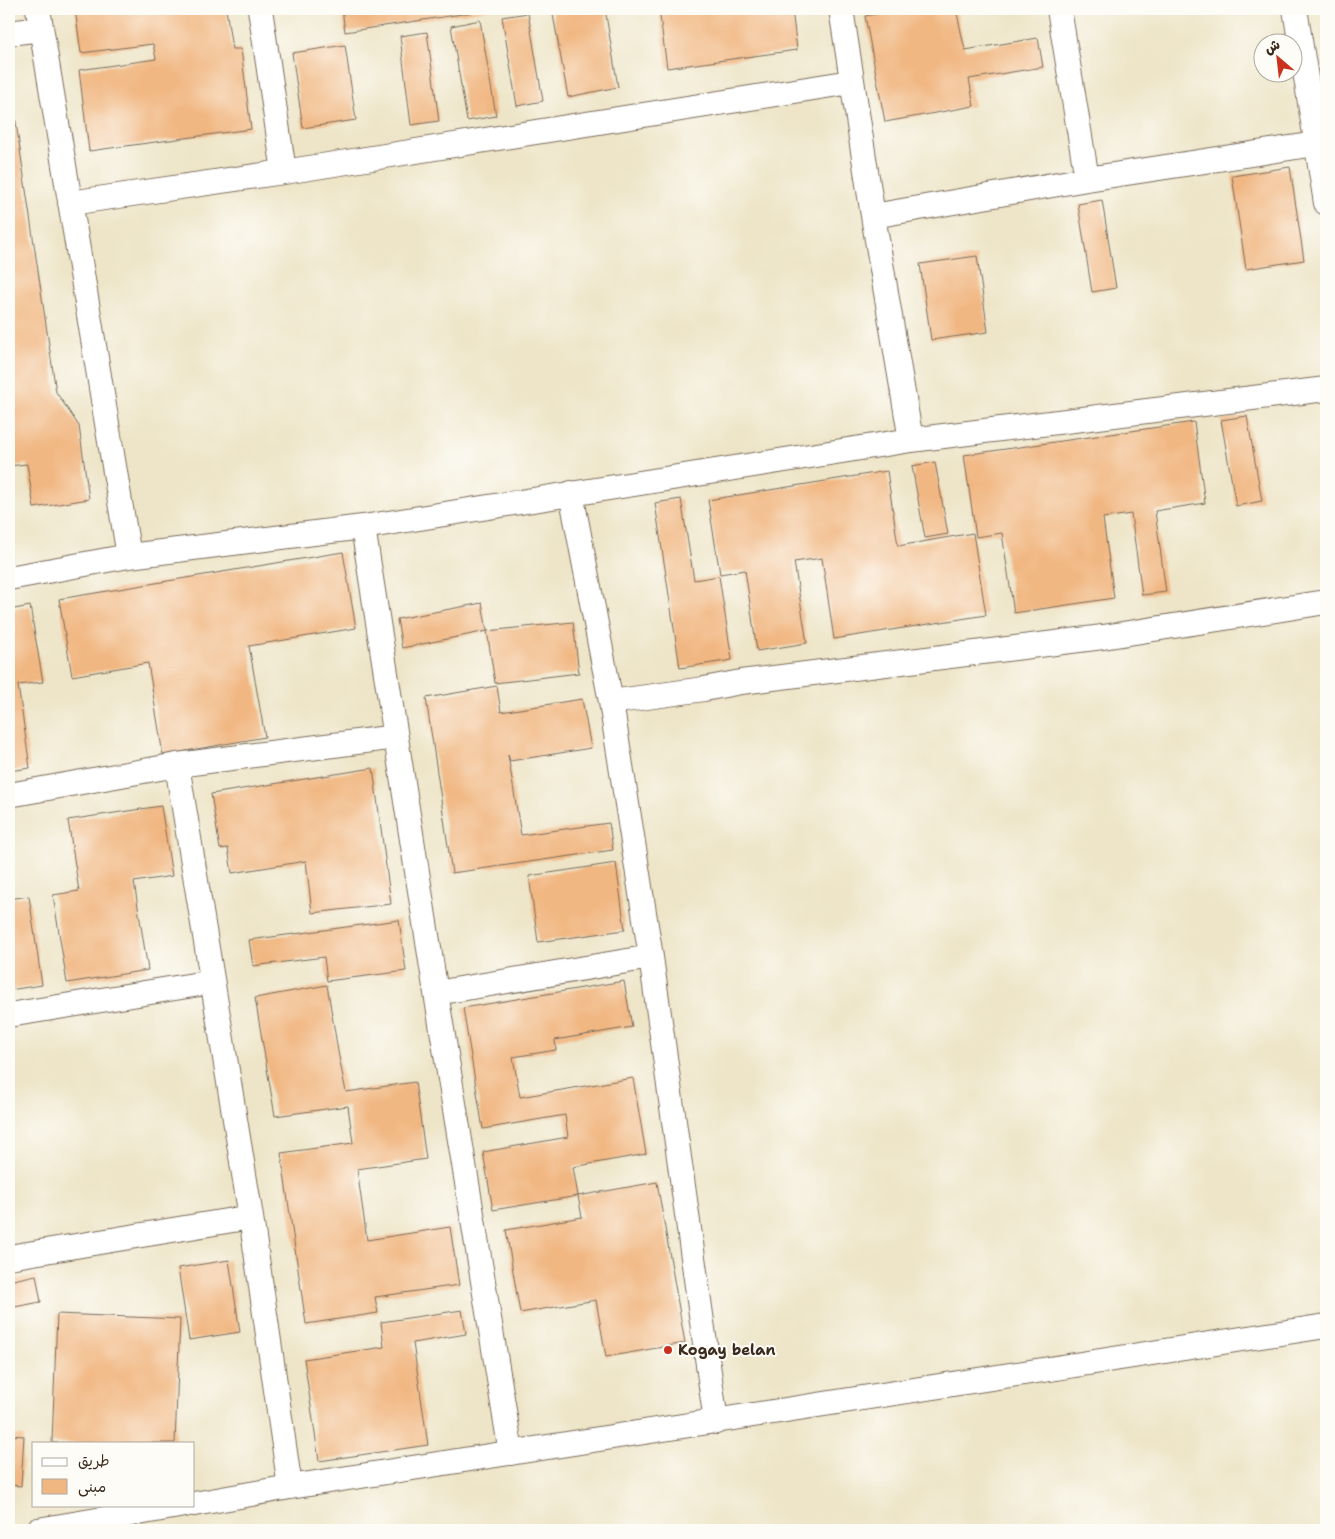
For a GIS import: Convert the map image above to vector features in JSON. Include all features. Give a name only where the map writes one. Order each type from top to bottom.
[{"type":"street","points":[[260,9],[284,172]]},
{"type":"street","points":[[841,9],[851,82],[911,440]]},
{"type":"street","points":[[1060,9],[1086,179]]},
{"type":"street","points":[[1295,9],[1326,203]]},
{"type":"street","points":[[9,33],[39,19],[129,556]]},
{"type":"street","points":[[70,203],[284,172],[851,82]]},
{"type":"street","points":[[873,216],[1086,179],[1316,144]]},
{"type":"street","points":[[9,578],[129,556],[363,527],[911,440],[1326,389]]},
{"type":"street","points":[[572,493],[611,702],[651,957],[716,1422]]},
{"type":"street","points":[[363,527],[510,1454]]},
{"type":"street","points":[[611,702],[741,682],[1103,637],[1326,602]]},
{"type":"street","points":[[9,794],[176,765],[396,737]]},
{"type":"street","points":[[176,765],[251,1217],[290,1487]]},
{"type":"street","points":[[436,993],[651,957]]},
{"type":"street","points":[[9,1015],[212,982]]},
{"type":"street","points":[[9,1257],[251,1217]]},
{"type":"street","points":[[195,1504],[290,1487],[1326,1326]]},
{"type":"street","points":[[38,1530],[179,1506]]},
{"type":"building","points":[[75,9],[226,9],[232,49],[241,49],[251,129],[89,151],[79,70],[156,59],[153,44],[81,53]]},
{"type":"building","points":[[342,9],[488,9],[488,10],[345,32]]},
{"type":"building","points":[[552,9],[605,9],[618,87],[568,97]]},
{"type":"building","points":[[659,9],[792,9],[797,50],[667,68]]},
{"type":"building","points":[[901,9],[956,9],[965,50],[1038,38],[1043,67],[969,79],[974,106],[885,122],[865,16]]},
{"type":"building","points":[[528,13],[543,101],[517,106],[502,17]]},
{"type":"building","points":[[480,20],[496,116],[467,121],[451,26]]},
{"type":"building","points":[[427,32],[439,121],[411,125],[400,36]]},
{"type":"building","points":[[345,45],[356,120],[303,128],[292,53]]},
{"type":"building","points":[[11,89],[56,392],[79,426],[89,499],[34,508],[27,464],[9,466],[9,90]]},
{"type":"building","points":[[1290,167],[1304,260],[1246,269],[1232,176]]},
{"type":"building","points":[[1102,200],[1116,288],[1092,292],[1078,204]]},
{"type":"building","points":[[977,256],[988,332],[931,340],[920,264]]},
{"type":"building","points":[[1247,416],[1262,501],[1236,506],[1221,420]]},
{"type":"building","points":[[1194,422],[1205,503],[1155,511],[1166,592],[1142,595],[1131,514],[1103,518],[1114,598],[1014,613],[1002,533],[976,537],[964,455]]},
{"type":"building","points":[[935,462],[948,534],[925,538],[912,466]]},
{"type":"building","points":[[887,471],[898,546],[973,533],[986,615],[834,639],[822,558],[794,562],[807,643],[757,651],[745,570],[720,574],[708,500]]},
{"type":"building","points":[[681,499],[694,580],[719,576],[732,660],[680,668],[655,503]]},
{"type":"building","points":[[343,552],[356,628],[249,646],[265,737],[163,755],[148,663],[72,676],[59,599]]},
{"type":"building","points":[[482,603],[487,631],[402,648],[397,619]]},
{"type":"building","points":[[30,606],[43,682],[18,685],[30,768],[9,771],[9,610]]},
{"type":"building","points":[[573,622],[579,673],[495,683],[487,631]]},
{"type":"building","points":[[497,686],[501,712],[582,699],[591,748],[510,761],[508,755],[521,835],[609,823],[613,850],[452,873],[426,698]]},
{"type":"building","points":[[373,768],[391,904],[312,913],[306,861],[232,873],[228,848],[220,849],[211,794]]},
{"type":"building","points":[[161,806],[172,876],[134,882],[148,970],[67,983],[53,895],[79,891],[68,820]]},
{"type":"building","points":[[616,863],[625,930],[538,942],[529,876]]},
{"type":"building","points":[[29,896],[42,985],[9,990],[9,899]]},
{"type":"building","points":[[399,920],[406,971],[327,981],[324,957],[253,966],[249,940]]},
{"type":"building","points":[[624,981],[632,1027],[555,1040],[556,1050],[513,1057],[520,1097],[633,1078],[646,1154],[573,1167],[578,1196],[493,1210],[483,1152],[568,1137],[565,1115],[483,1129],[463,1008]]},
{"type":"building","points":[[327,985],[346,1092],[415,1082],[426,1159],[357,1169],[367,1240],[450,1227],[459,1285],[375,1297],[378,1313],[306,1324],[281,1153],[353,1143],[348,1106],[275,1116],[255,998]]},
{"type":"building","points":[[657,1182],[685,1343],[606,1357],[596,1300],[520,1313],[506,1230],[582,1217],[578,1196]]},
{"type":"building","points":[[229,1260],[240,1332],[189,1340],[178,1268]]},
{"type":"building","points":[[36,1275],[41,1302],[9,1308],[9,1281]]},
{"type":"building","points":[[462,1310],[466,1334],[413,1343],[428,1445],[319,1461],[304,1359],[384,1347],[381,1322]]},
{"type":"building","points":[[57,1314],[180,1319],[175,1442],[52,1442]]},
{"type":"building","points":[[9,1435],[24,1436],[21,1486],[9,1485]]},
{"type":"place","name":"Kogay belan","points":[[668,1350]]}]
